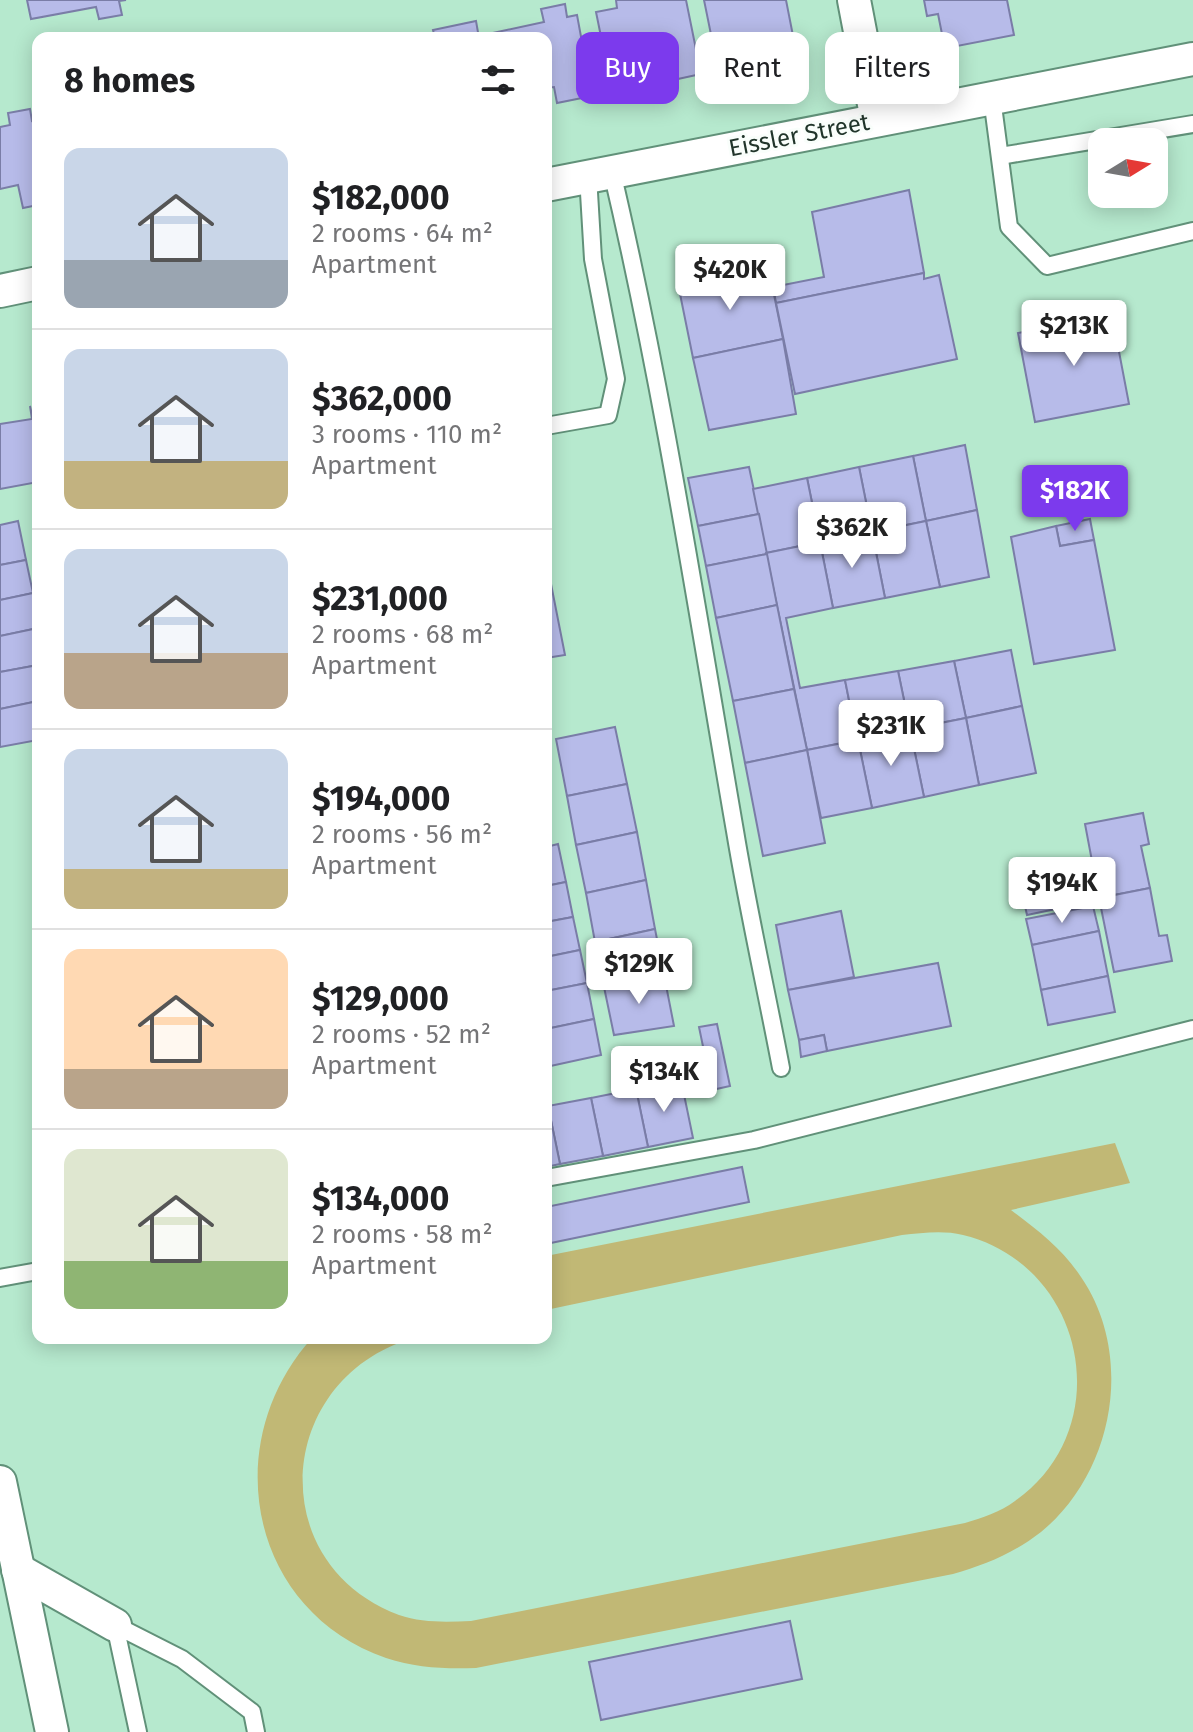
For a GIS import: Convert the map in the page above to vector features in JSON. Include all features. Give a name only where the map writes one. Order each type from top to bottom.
[{"type":"street","points":[[854,0],[877,120]]},
{"type":"street","name":"Eissler Street","points":[[552,184],[1193,59]]},
{"type":"street","points":[[0,291],[32,284]]},
{"type":"street","points":[[0,1482],[52,1732]]},
{"type":"street","points":[[18,1570],[115,1625]]},
{"type":"lane","points":[[992,98],[1009,227],[1047,266],[1193,231]]},
{"type":"lane","points":[[1000,156],[1193,124]]},
{"type":"lane","points":[[552,425],[608,415],[616,379],[591,237],[600,174]]},
{"type":"lane","points":[[600,174],[635,269],[735,834],[781,1068]]},
{"type":"lane","points":[[552,1177],[754,1140],[1193,1029]]},
{"type":"lane","points":[[0,1278],[32,1272]]},
{"type":"lane","points":[[115,1625],[138,1732]]},
{"type":"lane","points":[[115,1625],[182,1659],[205,1676],[252,1712],[256,1732]]},
{"type":"shaded area","points":[[1115,1143],[1130,1183],[1011,1210],[1057,1248],[1081,1277],[1098,1308],[1108,1342],[1111,1377],[1109,1412],[1100,1446],[1086,1478],[1066,1507],[1031,1539],[988,1562],[953,1574],[476,1668],[431,1667],[386,1658],[339,1635],[303,1602],[277,1563],[262,1519],[258,1472],[264,1425],[283,1380],[308,1344],[401,1344],[368,1359],[334,1390],[312,1429],[303,1472],[307,1515],[324,1555],[354,1590],[399,1615],[416,1619],[471,1621],[965,1523],[1015,1501],[1048,1470],[1068,1433],[1077,1393],[1074,1352],[1061,1313],[1038,1279],[1005,1252],[963,1235],[932,1232],[902,1235],[552,1309],[552,1255]]},
{"type":"building","points":[[27,0],[126,0],[119,1],[122,15],[99,19],[96,7],[31,19]]},
{"type":"building","points":[[616,0],[686,0],[695,44],[695,75],[679,79],[679,32],[600,32],[596,12],[617,8]]},
{"type":"building","points":[[704,0],[786,0],[792,32],[710,32]]},
{"type":"building","points":[[924,0],[1007,0],[1014,35],[959,46],[959,32],[942,32],[938,14],[927,16]]},
{"type":"building","points":[[565,4],[567,17],[577,15],[580,32],[576,32],[576,99],[557,103],[552,87],[552,32],[497,32],[544,22],[541,9]]},
{"type":"building","points":[[476,21],[478,32],[434,32]]},
{"type":"building","points":[[30,109],[32,206],[23,208],[18,185],[0,189],[0,127],[10,125],[8,113]]},
{"type":"building","points":[[909,190],[924,273],[776,303],[773,287],[824,277],[812,212]]},
{"type":"building","points":[[768,265],[783,339],[693,358],[678,284]]},
{"type":"building","points":[[924,273],[924,279],[939,275],[957,359],[795,394],[776,303]]},
{"type":"building","points":[[1112,315],[1129,404],[1035,422],[1018,333]]},
{"type":"building","points":[[783,339],[796,414],[709,430],[693,358]]},
{"type":"building","points":[[32,419],[32,483],[0,489],[0,424]]},
{"type":"building","points":[[965,445],[977,510],[926,521],[913,456]]},
{"type":"building","points":[[913,456],[926,521],[872,532],[859,467]]},
{"type":"building","points":[[749,467],[759,514],[698,526],[688,478]]},
{"type":"building","points":[[859,467],[872,532],[820,542],[807,478]]},
{"type":"building","points":[[807,478],[820,542],[766,553],[753,489]]},
{"type":"building","points":[[977,510],[989,577],[940,587],[926,521]]},
{"type":"building","points":[[759,514],[767,554],[706,566],[698,526]]},
{"type":"building","points":[[1090,519],[1094,540],[1060,546],[1056,526]]},
{"type":"building","points":[[18,521],[26,560],[0,565],[0,525]]},
{"type":"building","points":[[926,521],[940,587],[885,598],[872,532]]},
{"type":"building","points":[[1056,526],[1060,546],[1094,540],[1115,650],[1034,664],[1011,537]]},
{"type":"building","points":[[872,532],[885,598],[833,608],[820,542]]},
{"type":"building","points":[[820,542],[833,608],[786,618],[800,688],[845,680],[857,740],[807,750],[766,553]]},
{"type":"building","points":[[767,554],[777,605],[716,618],[706,566]]},
{"type":"building","points":[[26,560],[32,593],[0,600],[0,565]]},
{"type":"building","points":[[552,589],[565,655],[552,657]]},
{"type":"building","points":[[32,593],[32,629],[0,636],[0,600]]},
{"type":"building","points":[[777,605],[794,689],[733,701],[716,618]]},
{"type":"building","points":[[32,629],[32,666],[0,672],[0,636]]},
{"type":"building","points":[[1011,650],[1022,706],[966,718],[954,661]]},
{"type":"building","points":[[954,661],[966,718],[910,729],[898,671]]},
{"type":"building","points":[[32,666],[32,702],[0,709],[0,672]]},
{"type":"building","points":[[898,671],[910,729],[857,740],[845,680]]},
{"type":"building","points":[[794,689],[807,750],[745,763],[733,701]]},
{"type":"building","points":[[32,702],[32,741],[0,747],[0,709]]},
{"type":"building","points":[[1022,706],[1036,773],[979,785],[966,718]]},
{"type":"building","points":[[966,718],[979,785],[924,797],[910,729]]},
{"type":"building","points":[[615,727],[627,784],[567,796],[556,739]]},
{"type":"building","points":[[910,729],[924,797],[872,808],[858,740]]},
{"type":"building","points":[[858,740],[872,808],[821,818],[807,750]]},
{"type":"building","points":[[807,750],[825,843],[763,856],[745,763]]},
{"type":"building","points":[[627,784],[637,832],[576,845],[567,796]]},
{"type":"building","points":[[1143,813],[1149,844],[1141,846],[1150,888],[1099,898],[1085,824]]},
{"type":"building","points":[[637,832],[646,880],[586,893],[576,845]]},
{"type":"building","points":[[558,844],[566,882],[552,885],[552,846]]},
{"type":"building","points":[[646,880],[655,929],[595,942],[586,893]]},
{"type":"building","points":[[566,882],[573,917],[552,921],[552,885]]},
{"type":"building","points":[[1090,883],[1094,901],[1027,915],[1023,897]]},
{"type":"building","points":[[1150,888],[1159,936],[1167,935],[1172,961],[1114,972],[1099,898]]},
{"type":"building","points":[[1093,906],[1099,931],[1032,945],[1026,919]]},
{"type":"building","points":[[841,911],[854,977],[788,990],[776,925]]},
{"type":"building","points":[[573,917],[580,950],[552,956],[552,921]]},
{"type":"building","points":[[655,929],[664,975],[604,987],[595,942]]},
{"type":"building","points":[[1099,931],[1108,976],[1041,990],[1032,945]]},
{"type":"building","points":[[580,950],[587,983],[552,990],[552,956]]},
{"type":"building","points":[[938,963],[951,1026],[827,1051],[824,1035],[799,1040],[788,990]]},
{"type":"building","points":[[664,975],[674,1026],[614,1035],[604,987]]},
{"type":"building","points":[[1108,976],[1115,1012],[1048,1025],[1041,990]]},
{"type":"building","points":[[587,983],[594,1019],[552,1028],[552,990]]},
{"type":"building","points":[[594,1019],[601,1055],[552,1066],[552,1028]]},
{"type":"building","points":[[717,1024],[730,1086],[712,1090],[699,1027]]},
{"type":"building","points":[[824,1035],[827,1051],[801,1057],[799,1040]]},
{"type":"building","points":[[681,1080],[693,1138],[648,1147],[636,1089]]},
{"type":"building","points":[[636,1089],[648,1147],[603,1156],[591,1098]]},
{"type":"building","points":[[591,1098],[603,1156],[560,1164],[552,1125],[552,1105]]},
{"type":"building","points":[[552,1125],[560,1164],[552,1166]]},
{"type":"building","points":[[742,1167],[749,1202],[552,1243],[552,1206]]},
{"type":"building","points":[[790,1621],[802,1679],[601,1720],[589,1662]]}]
